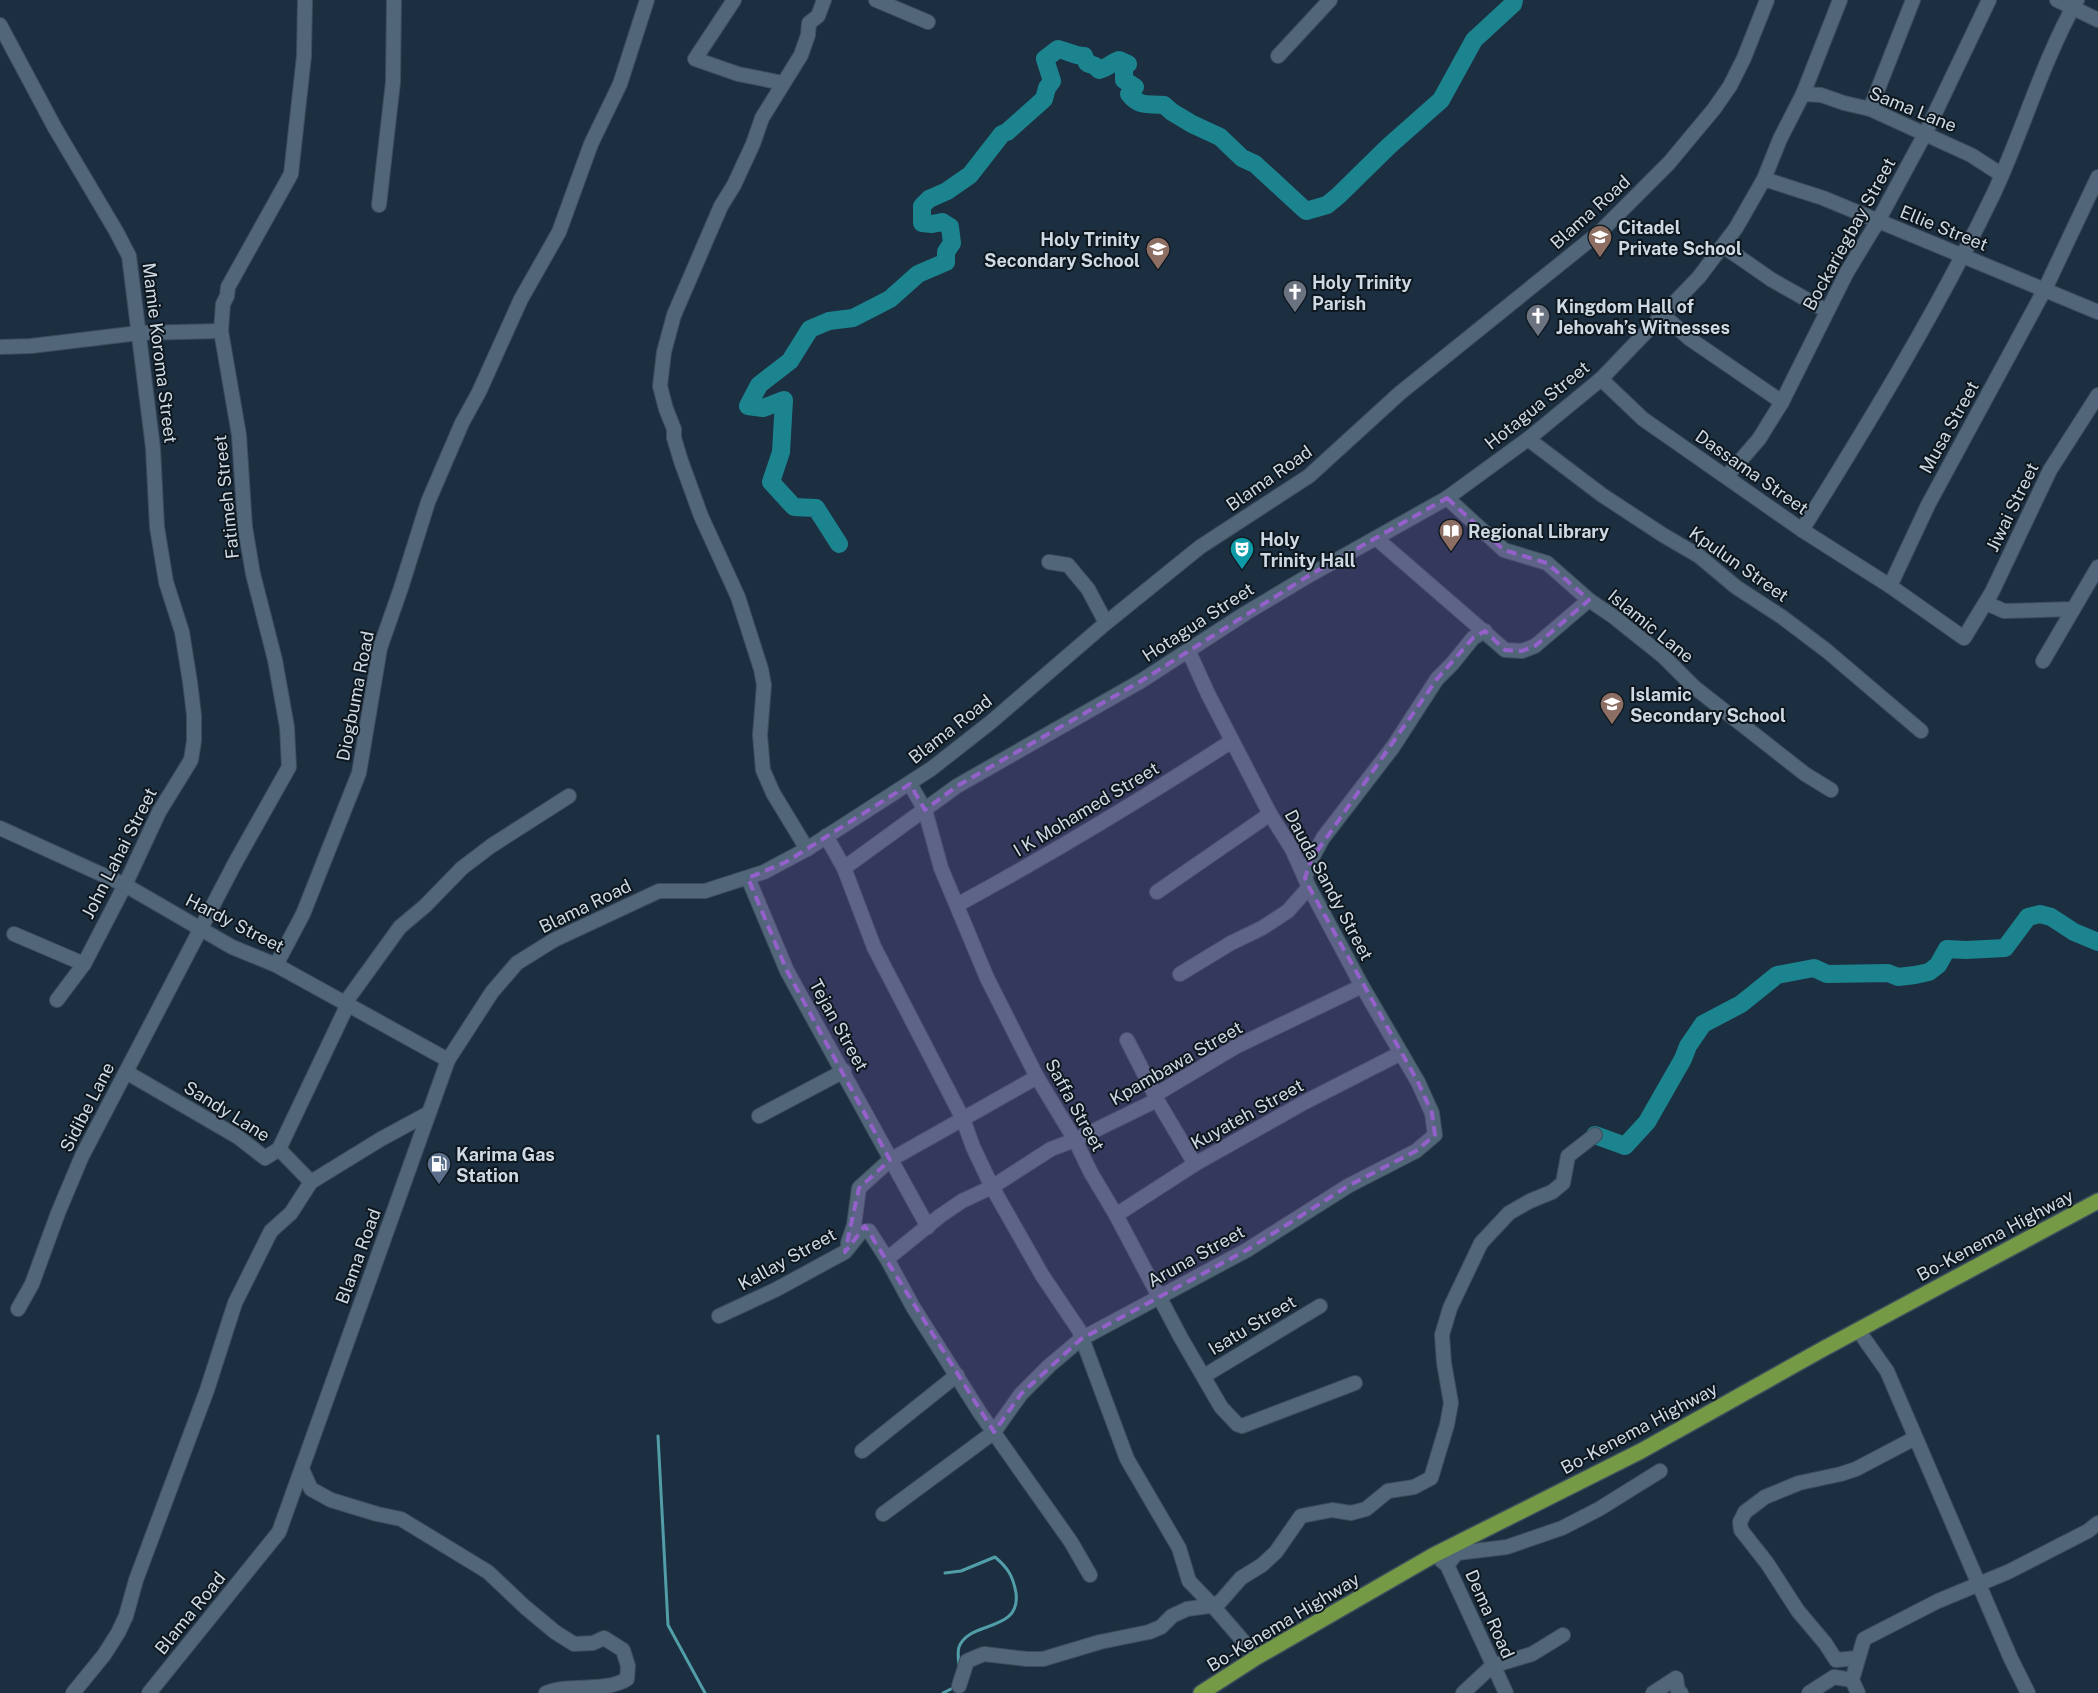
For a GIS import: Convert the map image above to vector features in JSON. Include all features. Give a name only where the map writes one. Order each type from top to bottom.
[{"type":"highway","name":"Bo-Kenema Highway","points":[[1200,1693],[1257,1657],[1434,1555],[1634,1455],[1858,1330],[2098,1201]]},
{"type":"street","name":"Fatimeh Street","points":[[201,928],[289,767],[287,727],[278,676],[253,574],[245,527],[239,435],[221,330],[223,304],[227,296],[228,287],[291,174],[304,56],[305,0]]},
{"type":"street","points":[[379,205],[393,82],[394,0]]},
{"type":"street","name":"Diogbuma Road","points":[[276,965],[303,914],[324,857],[352,794],[359,773],[380,648],[439,476],[521,298],[559,232],[591,144],[620,84],[647,0]]},
{"type":"street","points":[[734,0],[695,59],[738,74],[783,83]]},
{"type":"street","points":[[807,849],[773,793],[763,770],[760,735],[764,685],[738,596],[701,516],[681,461],[674,438],[674,429],[660,386],[664,352],[674,315],[720,206],[734,185],[754,144],[762,118],[801,55],[808,35],[809,23],[818,16],[824,0]]},
{"type":"street","points":[[876,0],[928,22]]},
{"type":"street","points":[[1278,56],[1330,0]]},
{"type":"street","name":"Blama Road","points":[[149,1693],[278,1532],[448,1060],[492,992],[518,963],[554,940],[659,891],[705,891],[748,878],[786,862],[910,784],[991,722],[1106,623],[1200,547],[1309,476],[1400,392],[1601,232],[1669,164],[1714,110],[1730,86],[1744,58],[1767,0]]},
{"type":"street","points":[[1764,179],[1770,161],[1803,94],[1840,0]]},
{"type":"street","points":[[1870,109],[1913,0]]},
{"type":"street","name":"Bockariegbay Street","points":[[1727,476],[1759,439],[1782,402],[1847,272],[1878,221],[1925,134],[1989,0]]},
{"type":"street","points":[[2057,0],[2075,4],[2098,20]]},
{"type":"street","points":[[1802,530],[1886,396],[1962,255],[2002,174],[2029,103],[2075,4]]},
{"type":"street","name":"Mamie Koroma Street","points":[[0,25],[54,128],[124,244],[131,268],[153,448],[157,527],[166,582],[182,632],[194,715]]},
{"type":"street","name":"Sama Lane","points":[[1803,94],[1821,95],[1870,109],[1971,154],[2002,174]]},
{"type":"street","name":"Musa Street","points":[[1890,586],[1928,505],[2045,289],[2098,177]]},
{"type":"street","name":"Ellie Street","points":[[1764,179],[1823,198],[2098,312]]},
{"type":"street","name":"Hotagua Street","points":[[844,868],[957,786],[1092,710],[1189,652],[1254,608],[1447,498],[1528,439],[1601,379],[1699,277],[1736,228],[1764,179]]},
{"type":"street","points":[[1723,246],[1772,280],[1827,310]]},
{"type":"street","points":[[1663,315],[1690,339],[1782,402]]},
{"type":"street","points":[[0,346],[31,346],[139,333],[221,330]]},
{"type":"street","name":"Dassama Street","points":[[1601,379],[1642,418],[1802,530],[1890,586],[1964,638]]},
{"type":"street","name":"Jiwai Street","points":[[1964,638],[1986,603],[2050,470],[2098,395]]},
{"type":"street","name":"Kpulun Street","points":[[1528,439],[1602,495],[1699,556],[1736,587],[1782,617],[1827,651],[1921,731]]},
{"type":"street","name":"Islamic Lane","points":[[1447,498],[1504,550],[1548,562],[1588,600],[1614,617],[1664,657],[1694,687],[1805,774],[1831,790]]},
{"type":"street","points":[[1376,538],[1505,650],[1522,651],[1534,646],[1588,600]]},
{"type":"street","points":[[1049,562],[1068,566],[1088,589],[1106,623]]},
{"type":"street","points":[[2042,661],[2098,567]]},
{"type":"street","points":[[1986,603],[2004,612],[2072,609]]},
{"type":"street","points":[[1180,974],[1262,928],[1288,911],[1307,882],[1310,860],[1323,838],[1393,747],[1437,679],[1473,638],[1485,631]]},
{"type":"street","name":"Dauda Sandy Street","points":[[1189,652],[1270,814],[1292,849],[1307,882],[1362,986],[1401,1053],[1432,1114],[1435,1135]]},
{"type":"street","name":"John Lahai Street","points":[[57,1000],[84,964],[125,885],[158,812],[191,760],[194,741],[194,715]]},
{"type":"street","name":"I K Mohamed Street","points":[[957,905],[1130,806],[1232,741]]},
{"type":"street","name":"Saffa Street","points":[[910,784],[925,810],[941,868],[987,978],[1037,1077],[1075,1140],[1181,1338],[1221,1407],[1237,1424],[1242,1426],[1355,1383]]},
{"type":"street","points":[[278,1149],[347,1004],[400,927],[425,906],[462,868],[499,841],[569,796]]},
{"type":"street","points":[[1157,892],[1270,814]]},
{"type":"street","name":"Hardy Street","points":[[0,828],[125,885],[232,947],[276,965],[448,1060]]},
{"type":"street","points":[[826,836],[844,868],[874,947],[963,1119],[973,1147],[992,1188],[1042,1275],[1079,1330],[1127,1459],[1179,1548],[1189,1581],[1257,1657]]},
{"type":"street","name":"Tejan Street","points":[[748,878],[787,971],[844,1071],[890,1160],[928,1227]]},
{"type":"street","name":"Sidibe Lane","points":[[18,1309],[32,1284],[58,1213],[82,1156],[201,928]]},
{"type":"street","points":[[14,934],[84,964]]},
{"type":"street","name":"Kpambawa Street","points":[[888,1259],[940,1216],[962,1202],[992,1188],[1051,1149],[1075,1140],[1156,1097],[1237,1046],[1362,986]]},
{"type":"street","points":[[1127,1040],[1156,1097],[1195,1164]]},
{"type":"street","name":"Kuyateh Street","points":[[1116,1215],[1195,1164],[1305,1102],[1401,1053]]},
{"type":"street","points":[[759,1116],[844,1071]]},
{"type":"street","name":"Sandy Lane","points":[[126,1072],[238,1137],[265,1158],[278,1149],[311,1182]]},
{"type":"street","points":[[846,1252],[854,1225],[859,1188],[866,1181],[890,1160],[1037,1077]]},
{"type":"street","points":[[73,1693],[109,1648],[126,1616],[136,1580],[206,1390],[235,1303],[271,1231],[291,1212],[311,1182],[381,1139],[429,1113]]},
{"type":"street","name":"Aruna Street","points":[[883,1514],[994,1432],[1021,1394],[1049,1366],[1081,1339],[1247,1250],[1348,1186],[1416,1151],[1435,1135]]},
{"type":"street","points":[[959,1686],[967,1661],[984,1654],[1043,1659],[1100,1642],[1149,1632],[1161,1627],[1172,1616],[1187,1609],[1220,1602],[1241,1578],[1276,1552],[1301,1516],[1325,1511],[1351,1513],[1366,1509],[1388,1491],[1414,1488],[1431,1478],[1447,1425],[1451,1402],[1444,1363],[1442,1335],[1450,1308],[1482,1243],[1509,1213],[1530,1201],[1552,1192],[1563,1183],[1568,1156],[1595,1135]]},
{"type":"street","name":"Kallay Street","points":[[719,1316],[775,1290],[846,1252],[861,1232],[869,1231],[888,1259]]},
{"type":"street","points":[[888,1259],[913,1307],[994,1432],[1071,1542],[1090,1575]]},
{"type":"street","name":"Isatu Street","points":[[1204,1376],[1320,1306]]},
{"type":"street","points":[[1858,1330],[1887,1371],[2011,1659],[2028,1693]]},
{"type":"street","points":[[862,1451],[957,1375]]},
{"type":"street","points":[[1834,1677],[1836,1660],[1825,1643],[1798,1611],[1754,1544],[1741,1530],[1740,1522],[1745,1512],[1765,1497],[1799,1483],[1856,1469],[1915,1438]]},
{"type":"street","points":[[302,1469],[312,1489],[331,1500],[401,1519],[488,1572],[525,1607],[555,1632],[574,1644],[593,1644],[604,1638],[623,1650],[628,1666],[627,1679],[620,1684],[592,1690],[546,1693]]},
{"type":"street","points":[[1447,1564],[1457,1553],[1507,1548],[1562,1528],[1599,1509],[1660,1471]]},
{"type":"street","points":[[1858,1693],[1852,1680],[1864,1639],[1938,1601],[2008,1572],[2088,1531],[2098,1523]]},
{"type":"street","name":"Dema Road","points":[[1434,1555],[1447,1564],[1492,1666],[1506,1693]]},
{"type":"street","points":[[1463,1693],[1492,1666],[1532,1654],[1563,1635]]},
{"type":"street","points":[[1836,1660],[1857,1658]]},
{"type":"street","points":[[1809,1693],[1834,1677],[1852,1680]]},
{"type":"street","points":[[1653,1693],[1676,1678],[1678,1691],[1681,1693]]},
{"type":"highlighted area","points":[[1447,498],[1504,550],[1547,563],[1589,600],[1535,646],[1522,651],[1505,650],[1485,631],[1473,638],[1437,679],[1311,860],[1305,878],[1418,1082],[1432,1113],[1435,1135],[1416,1151],[1348,1186],[1247,1250],[1081,1339],[1021,1394],[994,1432],[865,1226],[845,1252],[859,1188],[890,1160],[787,971],[748,878],[786,862],[910,784],[925,810],[957,786],[1141,681],[1308,576]]},
{"type":"waterway","points":[[839,544],[816,508],[794,507],[771,482],[781,452],[784,400],[763,408],[748,406],[759,385],[790,361],[810,329],[829,321],[853,318],[890,299],[918,274],[946,262],[946,252],[952,243],[950,227],[942,222],[922,223],[922,206],[929,199],[947,191],[970,175],[1002,134],[1007,132],[1044,99],[1047,88],[1052,81],[1045,59],[1058,49],[1084,56],[1087,63],[1099,70],[1119,60],[1128,64],[1124,68],[1124,80],[1135,87],[1129,94],[1133,98],[1145,104],[1164,105],[1192,124],[1220,137],[1242,158],[1255,164],[1306,211],[1327,205],[1338,196],[1389,146],[1441,100],[1474,40],[1513,4],[1514,0]]},
{"type":"waterway","points":[[1595,1135],[1625,1146],[1647,1122],[1683,1059],[1688,1046],[1703,1024],[1741,1004],[1777,975],[1814,968],[1827,974],[1888,973],[1898,977],[1929,972],[1938,965],[1947,949],[2005,948],[2028,917],[2040,914],[2051,917],[2074,932],[2098,942]]},
{"type":"waterway","points":[[658,1436],[668,1625],[705,1693]]},
{"type":"waterway","points":[[945,1573],[961,1571],[995,1557],[1009,1573],[1016,1593],[1015,1606],[1011,1615],[1003,1621],[973,1633],[965,1639],[958,1649],[959,1667]]},
{"type":"waterway","points":[[943,1693],[955,1687]]},
{"type":"place","name":"Citadel Private School","points":[[1600,258]]},
{"type":"place","name":"Holy Trinity Secondary School","points":[[1158,270]]},
{"type":"place","name":"Holy Trinity Parish","points":[[1295,313]]},
{"type":"place","name":"Kingdom Hall of Jehovah’s Witnesses","points":[[1538,337]]},
{"type":"place","name":"Regional Library","points":[[1451,552]]},
{"type":"place","name":"Holy Trinity Hall","points":[[1242,570]]},
{"type":"place","name":"Islamic Secondary School","points":[[1612,725]]},
{"type":"place","name":"Karima Gas Station","points":[[439,1185]]}]
